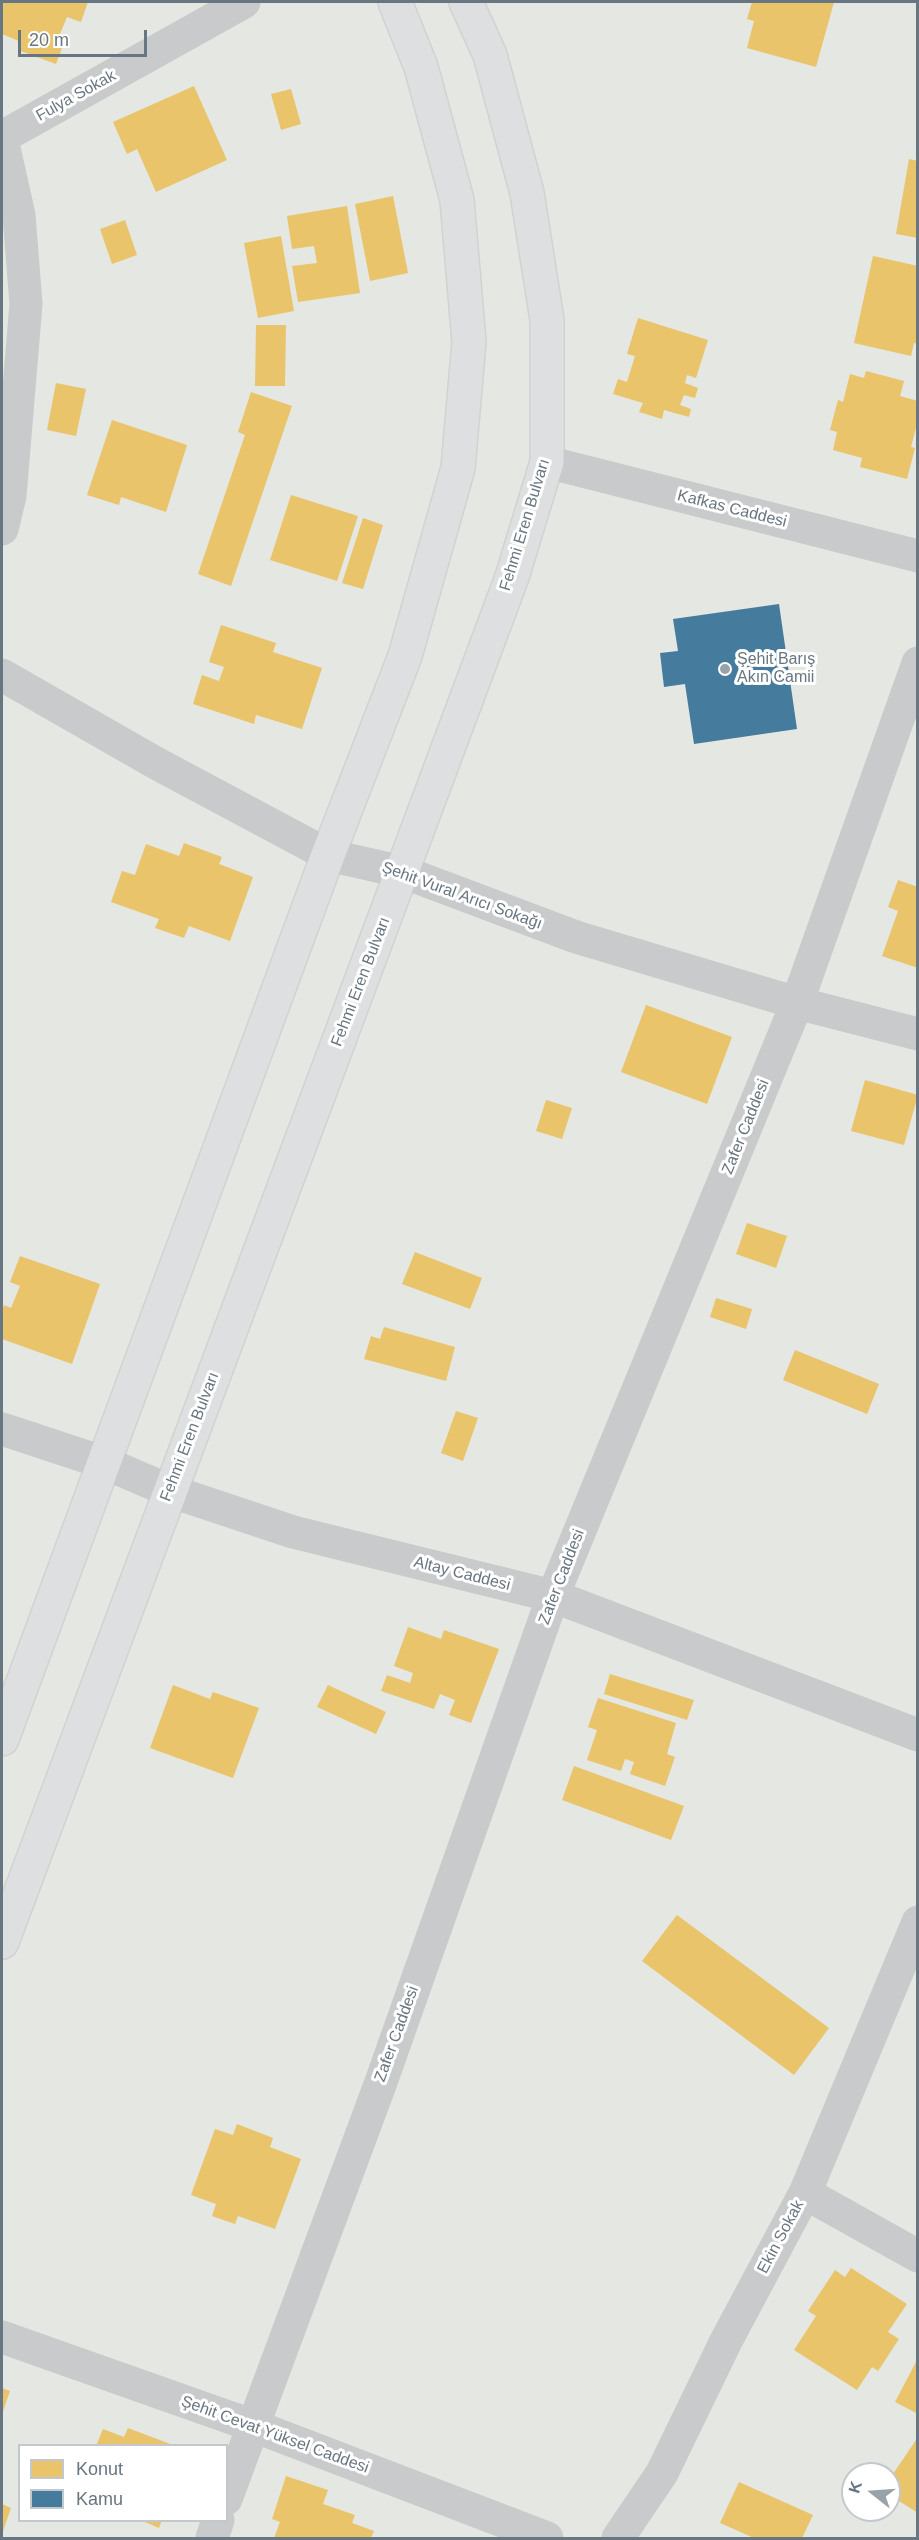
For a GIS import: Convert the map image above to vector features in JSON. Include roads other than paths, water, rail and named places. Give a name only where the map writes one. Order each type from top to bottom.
[{"type":"street","name":"Fulya Sokak","points":[[2,138],[244,2]]},
{"type":"street","points":[[2,1739],[328,855],[405,656],[458,468],[468,353],[457,200],[421,68],[395,2]]},
{"type":"street","name":"Fehmi Eren Bulvarı","points":[[2,1942],[512,577],[548,462],[547,320],[527,193],[490,55],[466,2]]},
{"type":"street","points":[[2,138],[19,215],[26,304],[10,496],[2,529]]},
{"type":"street","name":"Kafkas Caddesi","points":[[548,462],[918,556]]},
{"type":"street","name":"Zafer Caddesi","points":[[228,2494],[381,2082],[553,1596],[797,1003],[918,663]]},
{"type":"street","name":"Şehit Vural Arıcı Sokağı","points":[[2,675],[154,762],[328,855],[403,872],[576,937],[797,1003],[918,1034]]},
{"type":"street","name":"Altay Caddesi","points":[[2,1429],[105,1463],[170,1491],[293,1532],[553,1596],[918,1735]]},
{"type":"street","name":"Ekin Sokak","points":[[618,2538],[662,2473],[726,2341],[805,2193],[918,1922]]},
{"type":"street","points":[[805,2193],[918,2256]]},
{"type":"street","name":"Şehit Cevat Yüksel Caddesi","points":[[2,2337],[254,2426],[547,2538]]},
{"type":"street","points":[[212,2538],[217,2522]]},
{"type":"place","name":"Şehit Barış Akın Camii","points":[[725,669]]}]
